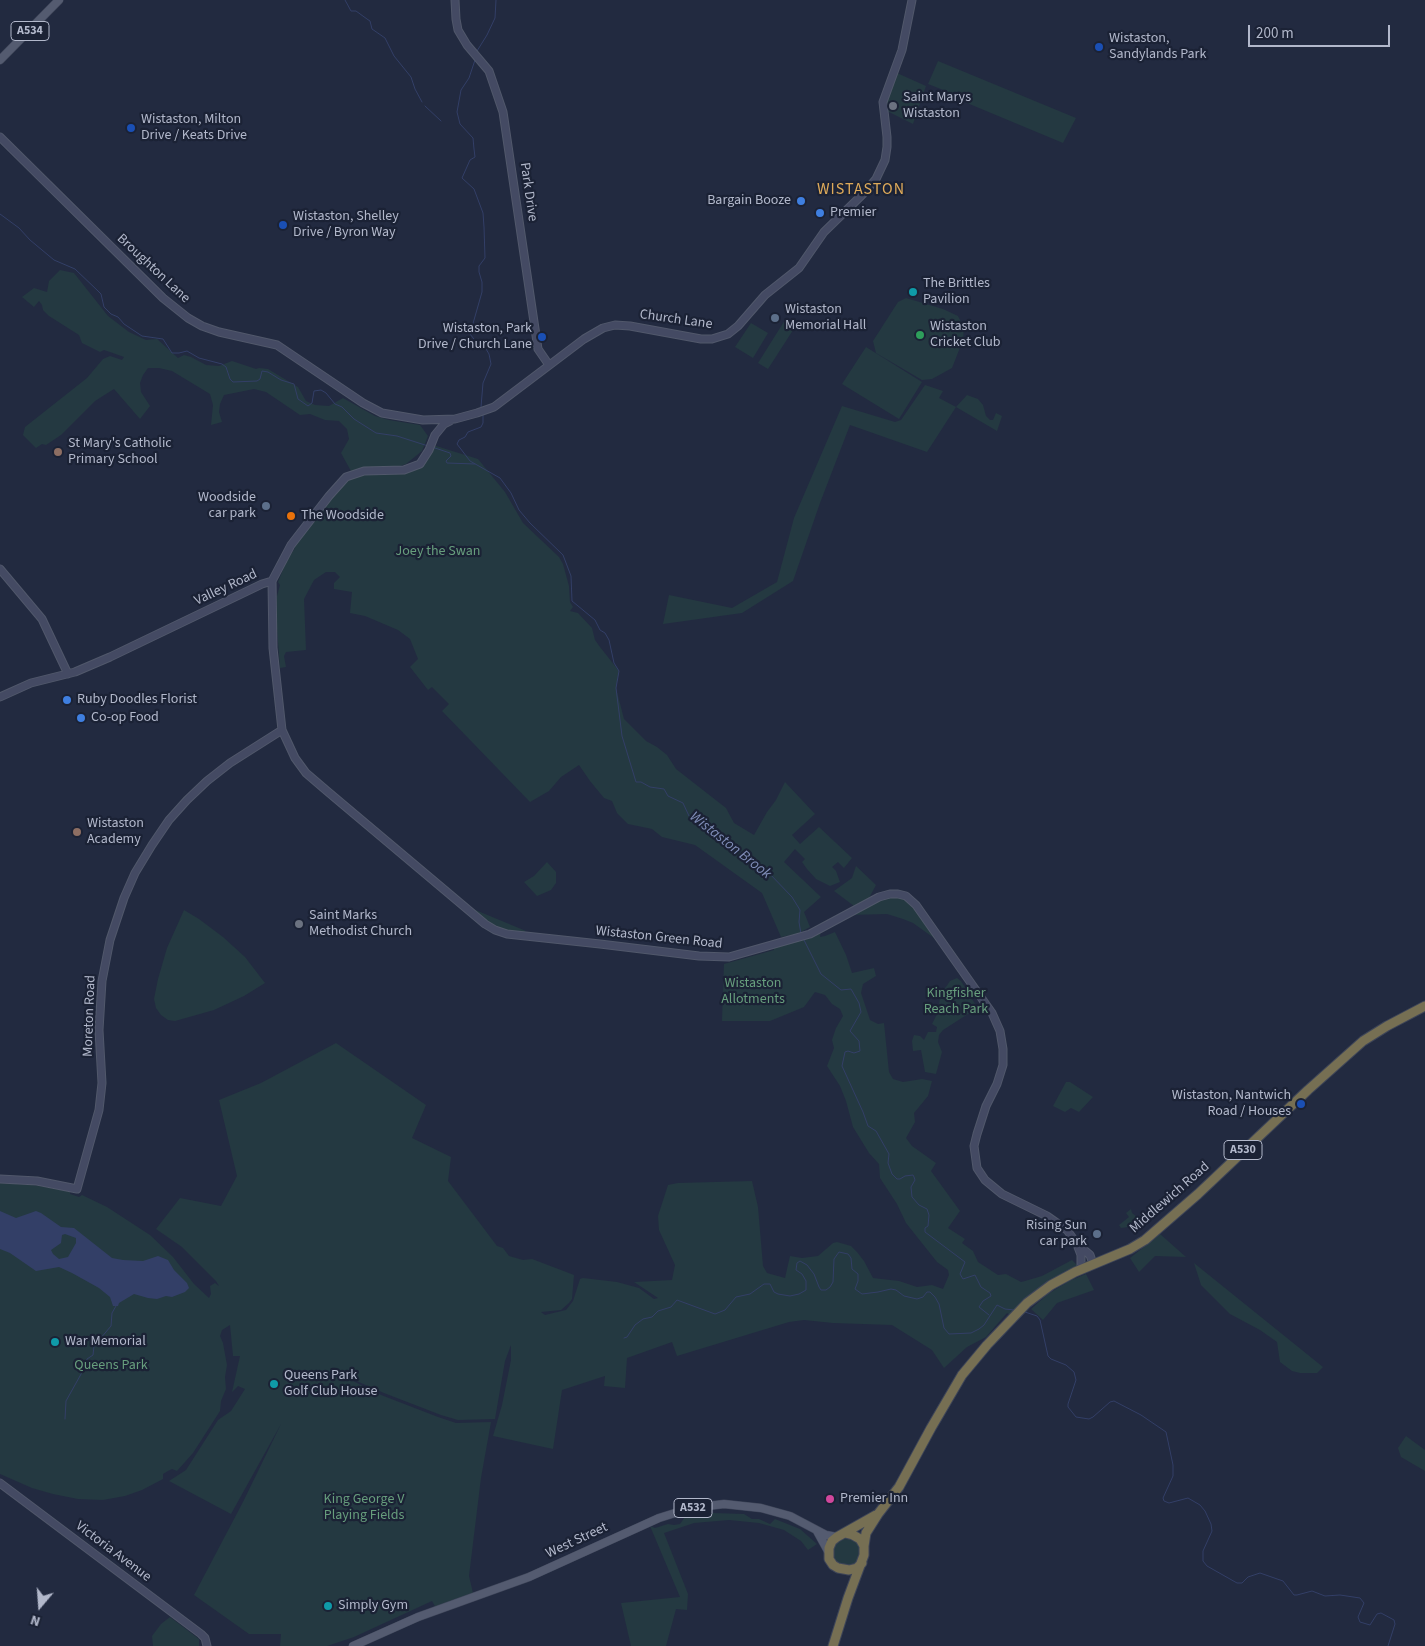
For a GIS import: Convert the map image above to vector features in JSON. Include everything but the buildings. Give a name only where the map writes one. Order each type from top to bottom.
[{"type":"highway","name":"Middlewich Road","points":[[864,1546],[866,1533],[878,1514],[900,1487],[935,1421],[962,1376],[1013,1317],[1051,1285],[1081,1269],[1130,1249],[1145,1240],[1198,1194],[1363,1041],[1425,1006]]},
{"type":"highway","name":"Middlewich Road","points":[[841,1535],[878,1514]]},
{"type":"highway","points":[[833,1646],[864,1555],[864,1546],[856,1536],[841,1535],[831,1542],[828,1551],[831,1562],[847,1578],[848,1598]]},
{"type":"highway","points":[[841,1570],[853,1569],[862,1563]]},
{"type":"main road","name":"A534","points":[[0,60],[59,0]]},
{"type":"main road","name":"West Street","points":[[353,1646],[418,1617],[529,1577],[648,1522],[678,1511],[714,1505],[750,1506],[790,1516],[826,1535],[841,1535]]},
{"type":"main road","points":[[816,1530],[828,1551]]},
{"type":"street","name":"Park Drive","points":[[455,0],[458,30],[492,78],[504,112],[538,349],[549,365]]},
{"type":"street","name":"Church Lane","points":[[455,419],[494,407],[592,333],[608,326],[630,326],[701,339],[721,338],[738,326],[764,295],[798,268],[824,232],[869,188],[881,168],[886,153],[887,137],[883,102],[902,50],[912,0]]},
{"type":"street","name":"Broughton Lane","points":[[0,137],[163,298],[188,318],[202,326],[219,332],[276,345],[376,410],[391,415],[423,420],[455,419]]},
{"type":"street","points":[[433,438],[444,424],[455,419]]},
{"type":"street","points":[[423,420],[431,424],[433,438]]},
{"type":"street","name":"Valley Road","points":[[0,697],[31,683],[68,674],[110,657],[262,584],[272,581],[291,545],[328,496],[346,477],[364,471],[381,469],[396,471],[420,464],[429,450],[433,438]]},
{"type":"street","points":[[0,569],[42,619],[68,674]]},
{"type":"street","name":"Wistaston Green Road","points":[[272,581],[273,648],[282,730],[295,758],[312,778],[485,924],[495,930],[507,934],[720,957],[739,955],[810,934],[879,897],[898,894],[906,896],[916,904],[992,1013],[1000,1031],[1003,1065],[977,1134],[974,1146],[977,1168],[992,1187],[1022,1205],[1047,1216],[1067,1230],[1077,1244],[1090,1255],[1093,1264]]},
{"type":"street","name":"Moreton Road","points":[[0,1179],[37,1181],[77,1189],[99,1110],[102,1083],[99,1030],[102,983],[110,940],[124,898],[135,873],[169,820],[188,800],[224,767],[282,730]]},
{"type":"street","points":[[1077,1244],[1081,1255],[1081,1269]]},
{"type":"street","name":"Victoria Avenue","points":[[0,1483],[201,1634],[205,1638],[206,1645]]},
{"type":"green space","points":[[938,61],[1076,118],[1063,143],[955,98],[956,95],[928,84]]},
{"type":"green space","points":[[897,73],[926,86],[913,124],[887,111],[886,97]]},
{"type":"green space","name":"Joey the Swan","points":[[60,270],[74,273],[108,316],[129,332],[146,340],[157,339],[178,358],[184,355],[206,365],[219,366],[232,361],[256,369],[268,369],[298,387],[306,401],[315,405],[329,406],[343,398],[375,416],[420,425],[428,436],[422,451],[406,464],[392,469],[411,468],[433,445],[478,459],[505,492],[523,523],[559,557],[563,564],[569,586],[570,602],[573,607],[570,611],[578,613],[592,628],[595,640],[619,671],[616,688],[624,719],[646,741],[667,755],[676,769],[726,808],[734,823],[754,835],[785,782],[815,814],[792,835],[800,844],[819,827],[852,858],[844,868],[838,862],[832,867],[836,871],[840,882],[830,886],[816,879],[802,862],[805,859],[795,849],[784,862],[821,897],[804,912],[810,927],[797,934],[781,937],[762,893],[695,845],[662,837],[652,829],[628,824],[617,813],[612,801],[604,798],[579,765],[561,777],[549,791],[530,802],[442,711],[449,704],[432,687],[428,690],[410,667],[418,659],[410,639],[398,630],[365,616],[350,613],[352,592],[334,589],[334,583],[340,577],[335,572],[326,572],[314,580],[304,599],[306,650],[286,652],[284,656],[286,667],[280,668],[276,616],[277,596],[280,585],[278,582],[286,562],[295,548],[291,545],[352,473],[341,453],[349,439],[347,429],[339,421],[325,420],[310,414],[300,415],[266,392],[254,389],[224,395],[219,412],[222,422],[211,425],[213,405],[210,394],[172,371],[148,368],[140,383],[141,392],[150,406],[140,419],[114,389],[95,401],[61,435],[46,445],[42,444],[36,448],[23,435],[25,427],[87,378],[103,359],[110,356],[122,360],[124,357],[104,350],[100,352],[82,343],[79,335],[49,316],[43,310],[39,301],[34,307],[22,297],[34,288],[47,292],[49,281]]},
{"type":"green space","name":"Wistaston Cricket Club","points":[[906,298],[943,309],[958,316],[964,328],[963,340],[952,368],[932,379],[922,380],[876,353],[873,341],[898,302]]},
{"type":"green space","points":[[785,320],[795,327],[768,369],[758,363]]},
{"type":"green space","points":[[751,323],[768,333],[753,358],[735,347]]},
{"type":"green space","points":[[866,347],[922,382],[899,419],[842,384]]},
{"type":"green space","points":[[925,385],[943,391],[939,398],[956,407],[927,452],[850,425],[793,581],[742,613],[663,624],[669,595],[732,608],[777,582],[794,518],[842,406],[895,422],[901,420]]},
{"type":"green space","points":[[967,395],[978,399],[990,420],[993,420],[996,413],[1002,416],[997,431],[956,407]]},
{"type":"green space","points":[[547,862],[556,872],[556,883],[551,890],[537,896],[524,882],[534,876]]},
{"type":"green space","points":[[856,866],[876,885],[868,900],[854,906],[834,891],[852,878]]},
{"type":"green space","points":[[890,896],[905,898],[915,906],[941,943],[913,923],[887,914],[850,915],[879,899]]},
{"type":"green space","points":[[473,909],[526,931],[522,934],[500,930],[491,925]]},
{"type":"green space","points":[[184,910],[223,937],[245,957],[265,983],[244,996],[214,1010],[175,1021],[168,1020],[161,1015],[156,1008],[154,999],[167,948]]},
{"type":"green space","points":[[821,928],[820,937],[835,932],[852,973],[874,968],[876,976],[863,984],[861,993],[870,1020],[878,1024],[884,1023],[889,1072],[893,1079],[903,1082],[922,1079],[932,1081],[928,1096],[914,1113],[915,1122],[906,1138],[912,1146],[936,1163],[931,1171],[960,1211],[948,1228],[965,1239],[962,1243],[973,1251],[978,1262],[998,1275],[1006,1274],[1021,1282],[1042,1276],[1072,1260],[1081,1269],[1013,1317],[1007,1313],[986,1337],[967,1347],[944,1368],[932,1350],[892,1325],[804,1320],[789,1322],[677,1356],[672,1342],[627,1358],[625,1388],[604,1386],[605,1376],[562,1390],[553,1449],[493,1436],[502,1405],[511,1360],[511,1345],[505,1361],[495,1419],[458,1420],[441,1415],[331,1370],[381,1395],[456,1423],[491,1422],[481,1478],[469,1576],[473,1593],[436,1608],[432,1601],[354,1637],[327,1646],[280,1646],[281,1634],[249,1634],[194,1595],[243,1502],[281,1424],[231,1514],[169,1481],[186,1470],[218,1420],[231,1411],[245,1389],[238,1386],[232,1392],[240,1356],[233,1356],[230,1325],[222,1330],[220,1336],[227,1365],[226,1389],[221,1401],[220,1411],[193,1453],[177,1471],[172,1469],[168,1471],[163,1474],[163,1479],[142,1490],[125,1496],[103,1500],[78,1499],[53,1494],[32,1488],[0,1474],[0,1183],[32,1185],[70,1191],[70,1194],[79,1197],[82,1195],[107,1207],[150,1235],[173,1257],[194,1284],[209,1298],[211,1294],[210,1286],[215,1283],[219,1286],[216,1281],[182,1247],[156,1229],[180,1198],[221,1206],[237,1176],[219,1100],[261,1083],[336,1043],[426,1105],[412,1138],[451,1157],[448,1181],[497,1246],[503,1248],[509,1256],[523,1260],[532,1259],[574,1275],[572,1299],[561,1310],[541,1312],[545,1315],[566,1310],[573,1301],[580,1279],[583,1278],[617,1282],[639,1288],[654,1299],[658,1298],[634,1282],[672,1280],[675,1265],[659,1230],[658,1216],[668,1185],[678,1183],[752,1181],[758,1207],[763,1266],[767,1273],[785,1278],[790,1256],[802,1258],[818,1256],[833,1243],[837,1242],[851,1246],[857,1252],[873,1278],[899,1281],[917,1287],[932,1285],[943,1289],[949,1275],[948,1270],[937,1262],[906,1223],[897,1204],[880,1178],[879,1164],[869,1153],[853,1127],[840,1086],[827,1066],[834,1048],[832,1040],[843,1016],[840,1009],[832,1004],[825,995],[815,992],[804,1007],[770,1021],[722,1021],[724,964],[774,950],[774,944]]},
{"type":"green space","name":"Kingfisher Reach Park","points":[[957,978],[961,981],[980,1012],[968,1014],[943,1030],[939,1035],[938,1042],[942,1052],[936,1074],[925,1072],[921,1050],[913,1051],[912,1041],[914,1035],[920,1036],[924,1040],[928,1032],[936,1032],[937,1027],[932,1024],[938,1012],[939,992],[950,981]]},
{"type":"green space","points":[[1066,1082],[1070,1082],[1093,1097],[1079,1112],[1071,1108],[1065,1112],[1053,1106]]},
{"type":"green space","points":[[1131,1209],[1132,1213],[1137,1217],[1142,1215],[1138,1218],[1139,1221],[1132,1225],[1130,1223],[1128,1227],[1121,1228],[1119,1225],[1129,1217],[1126,1213]]},
{"type":"green space","points":[[1160,1234],[1186,1257],[1155,1256],[1139,1272],[1130,1258]]},
{"type":"green space","points":[[1194,1263],[1323,1367],[1317,1373],[1300,1373],[1292,1371],[1280,1362],[1277,1342],[1260,1330],[1230,1314],[1201,1285]]},
{"type":"green space","points":[[1086,1274],[1094,1290],[1057,1303],[1043,1320],[1031,1309],[1048,1294],[1069,1281]]},
{"type":"green space","points":[[1406,1436],[1425,1450],[1425,1471],[1401,1457],[1398,1448]]},
{"type":"green space","points":[[713,1513],[744,1514],[752,1519],[759,1519],[770,1524],[775,1519],[800,1529],[817,1544],[808,1550],[801,1541],[784,1530],[759,1523],[729,1520],[694,1523],[664,1533],[688,1594],[687,1610],[676,1609],[666,1646],[631,1646],[621,1603],[680,1597],[650,1526],[655,1528],[668,1524],[680,1524],[685,1517]]},
{"type":"green space","points":[[847,1538],[857,1542],[861,1552],[857,1562],[847,1566],[837,1562],[833,1552],[837,1542]]},
{"type":"green space","points":[[170,1617],[199,1639],[199,1646],[153,1646],[152,1636],[161,1624]]},
{"type":"water","points":[[0,1211],[16,1218],[36,1211],[61,1227],[74,1228],[112,1258],[143,1261],[158,1256],[168,1260],[189,1288],[185,1292],[172,1297],[166,1296],[157,1299],[134,1294],[119,1303],[118,1306],[113,1306],[110,1297],[99,1288],[72,1273],[59,1267],[36,1271],[10,1253],[0,1249]],"holes":[[[65,1234],[76,1238],[76,1243],[68,1257],[59,1259],[53,1254],[51,1250],[61,1243],[62,1235]]]},
{"type":"waterway","points":[[345,0],[351,11],[356,11],[370,21],[372,29],[385,38],[394,56],[411,77],[422,102]]},
{"type":"waterway","points":[[477,51],[495,18],[496,0]]},
{"type":"waterway","points":[[475,60],[469,78],[461,90],[457,112],[460,124],[473,138],[475,157],[470,160],[462,178],[474,189],[483,213],[485,258],[479,266],[482,292],[470,334],[477,343],[486,349],[491,364],[483,383],[481,407]]},
{"type":"waterway","points":[[425,106],[441,121]]},
{"type":"waterway","points":[[0,214],[19,228],[54,260],[75,269],[101,294],[104,307],[111,314],[118,317],[124,324],[142,336],[163,339],[172,353],[187,351],[199,358],[222,364],[226,367],[233,382],[257,381],[260,379],[262,371],[268,372],[281,380],[294,384],[298,399],[308,406],[312,403],[314,391],[321,390],[354,419],[376,433],[397,436],[428,446]]},
{"type":"waterway","name":"Wistaston Brook","points":[[483,414],[481,427],[468,432],[457,444],[470,461],[500,478],[511,493],[519,510],[563,555],[571,576],[572,601],[595,620],[600,630],[605,633],[609,640],[614,663],[619,671],[616,688],[622,736],[636,782],[664,789],[668,796],[683,803],[689,816],[703,822],[712,834],[741,852],[750,862],[768,872],[792,897],[800,910],[801,934]]},
{"type":"waterway","points":[[432,447],[450,453],[451,456],[446,461],[447,463],[475,464]]},
{"type":"waterway","name":"Wistaston Brook","points":[[804,940],[821,974],[841,990],[851,989],[859,1003],[861,1012],[850,1031],[859,1041],[860,1051],[854,1053],[845,1052],[842,1066],[868,1126],[876,1131],[889,1154],[888,1163],[892,1174],[897,1179],[913,1175],[915,1180],[911,1187],[912,1197],[919,1205],[927,1209],[929,1215],[928,1226],[925,1228],[925,1232],[965,1262],[960,1274],[963,1279],[975,1275],[981,1287],[990,1293],[991,1296],[983,1301],[979,1307],[989,1315]]},
{"type":"waterway","points":[[624,1338],[643,1319],[652,1317],[658,1311],[671,1307],[677,1300],[715,1314],[725,1310],[736,1297],[750,1294],[764,1284],[770,1284],[774,1292],[778,1294],[790,1296],[799,1294],[806,1290],[806,1281],[802,1274],[796,1270],[797,1263],[800,1261],[807,1265],[814,1274],[821,1290],[826,1290],[833,1282],[834,1259],[839,1252],[848,1254],[851,1258],[852,1269],[858,1274],[855,1289],[862,1294],[891,1289],[904,1296],[917,1299],[930,1292],[939,1304],[944,1328],[949,1334],[971,1333],[979,1329],[984,1325],[997,1305],[1005,1309],[1014,1310]]},
{"type":"waterway","points":[[86,1362],[93,1355],[94,1346],[111,1326],[112,1313],[116,1306]]},
{"type":"waterway","points":[[1025,1312],[1037,1316],[1040,1320],[1048,1356],[1066,1365],[1074,1372],[1076,1380],[1068,1407],[1076,1417],[1089,1419],[1110,1402],[1114,1401],[1141,1415],[1166,1432],[1173,1465],[1173,1476],[1163,1498],[1164,1501],[1169,1503],[1188,1498],[1200,1505],[1205,1511],[1212,1531],[1203,1551],[1203,1561],[1207,1566],[1237,1583],[1242,1583],[1248,1577],[1260,1573],[1283,1581],[1294,1595],[1312,1591],[1325,1596],[1340,1595],[1360,1598],[1364,1603],[1358,1617],[1360,1622],[1370,1625],[1377,1614],[1381,1613],[1394,1620],[1395,1624],[1388,1646]]},
{"type":"waterway","points":[[65,1419],[66,1401],[85,1367]]},
{"type":"place","name":"Wistaston, Sandylands Park","points":[[1099,47]]},
{"type":"place","name":"Saint Marys Wistaston","points":[[893,106]]},
{"type":"place","name":"Wistaston, Milton Drive / Keats Drive","points":[[131,128]]},
{"type":"place","name":"Bargain Booze","points":[[801,201]]},
{"type":"place","name":"Premier","points":[[820,213]]},
{"type":"place","name":"Wistaston, Shelley Drive / Byron Way","points":[[283,225]]},
{"type":"place","name":"The Brittles Pavilion","points":[[913,292]]},
{"type":"place","name":"Wistaston Memorial Hall","points":[[775,318]]},
{"type":"place","name":"Wistaston Cricket Club","points":[[920,335]]},
{"type":"place","name":"Wistaston, Park Drive / Church Lane","points":[[542,337]]},
{"type":"place","name":"St Mary's Catholic Primary School","points":[[58,452]]},
{"type":"place","name":"Woodside car park","points":[[266,506]]},
{"type":"place","name":"The Woodside","points":[[291,516]]},
{"type":"place","name":"Ruby Doodles Florist","points":[[67,700]]},
{"type":"place","name":"Co-op Food","points":[[81,718]]},
{"type":"place","name":"Wistaston Academy","points":[[77,832]]},
{"type":"place","name":"Saint Marks Methodist Church","points":[[299,924]]},
{"type":"place","name":"Wistaston, Nantwich Road / Houses","points":[[1301,1104]]},
{"type":"place","name":"Rising Sun car park","points":[[1097,1234]]},
{"type":"place","name":"War Memorial","points":[[55,1342]]},
{"type":"place","name":"Queens Park Golf Club House","points":[[274,1384]]},
{"type":"place","name":"Premier Inn","points":[[830,1499]]},
{"type":"place","name":"Simply Gym","points":[[328,1606]]},
{"type":"district","name":"WISTASTON","points":[[861,190]]},
{"type":"park label","name":"Wistaston Allotments","points":[[753,992]]},
{"type":"park label","name":"Queens Park","points":[[111,1366]]},
{"type":"park label","name":"King George V Playing Fields","points":[[364,1508]]}]
